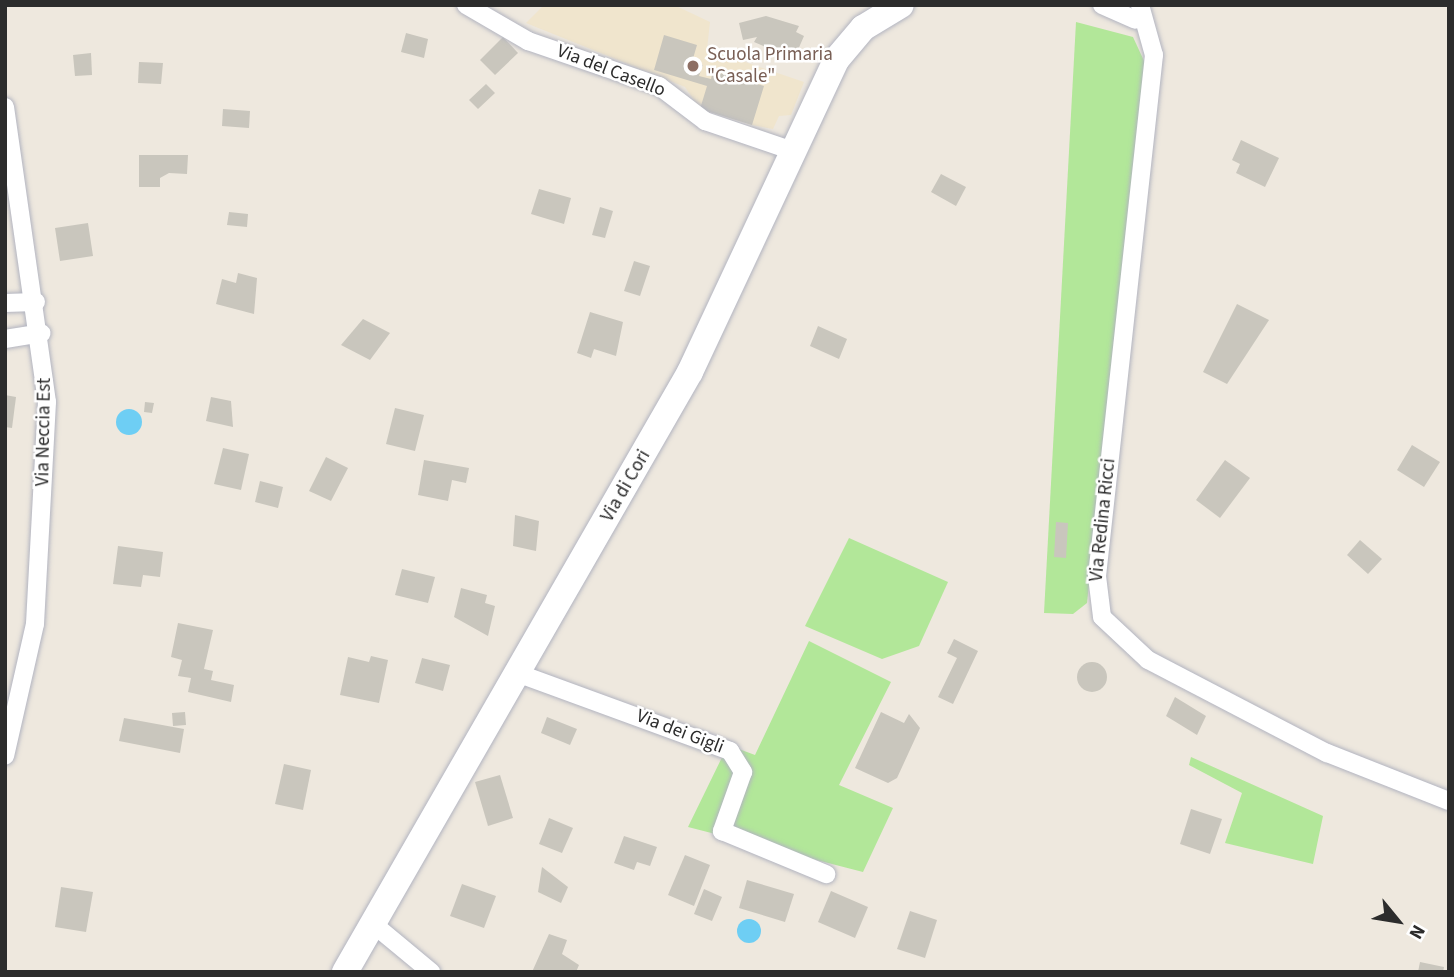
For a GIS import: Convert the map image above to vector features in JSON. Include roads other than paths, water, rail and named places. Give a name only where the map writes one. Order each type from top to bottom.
[{"type":"main road","name":"Via di Cori","points":[[345,972],[698,357],[843,50],[877,17],[901,5]]},
{"type":"street","name":"Via del Casello","points":[[466,5],[528,41],[659,86],[705,121],[793,151]]},
{"type":"street","points":[[1102,5],[1137,15]]},
{"type":"street","name":"Via Redina Ricci","points":[[1150,5],[1137,15],[1154,61],[1096,582],[1102,617],[1148,660],[1327,754],[1449,801]]},
{"type":"street","name":"Via Neccia Est","points":[[5,107],[42,333],[47,402],[38,602],[5,756]]},
{"type":"street","points":[[5,303],[37,302]]},
{"type":"street","points":[[5,339],[42,333]]},
{"type":"street","name":"Via dei Gigli","points":[[517,673],[730,751],[743,772],[722,831],[826,874]]},
{"type":"street","points":[[372,923],[431,972]]},
{"type":"water","points":[[129,409],[138,413],[142,422],[138,431],[129,435],[120,431],[116,422],[120,413]]},
{"type":"water","points":[[749,919],[760,926],[761,931],[754,942],[749,943],[738,936],[737,931],[744,920]]},
{"type":"place","name":"Scuola Primaria \"Casale\"","points":[[693,66]]}]
